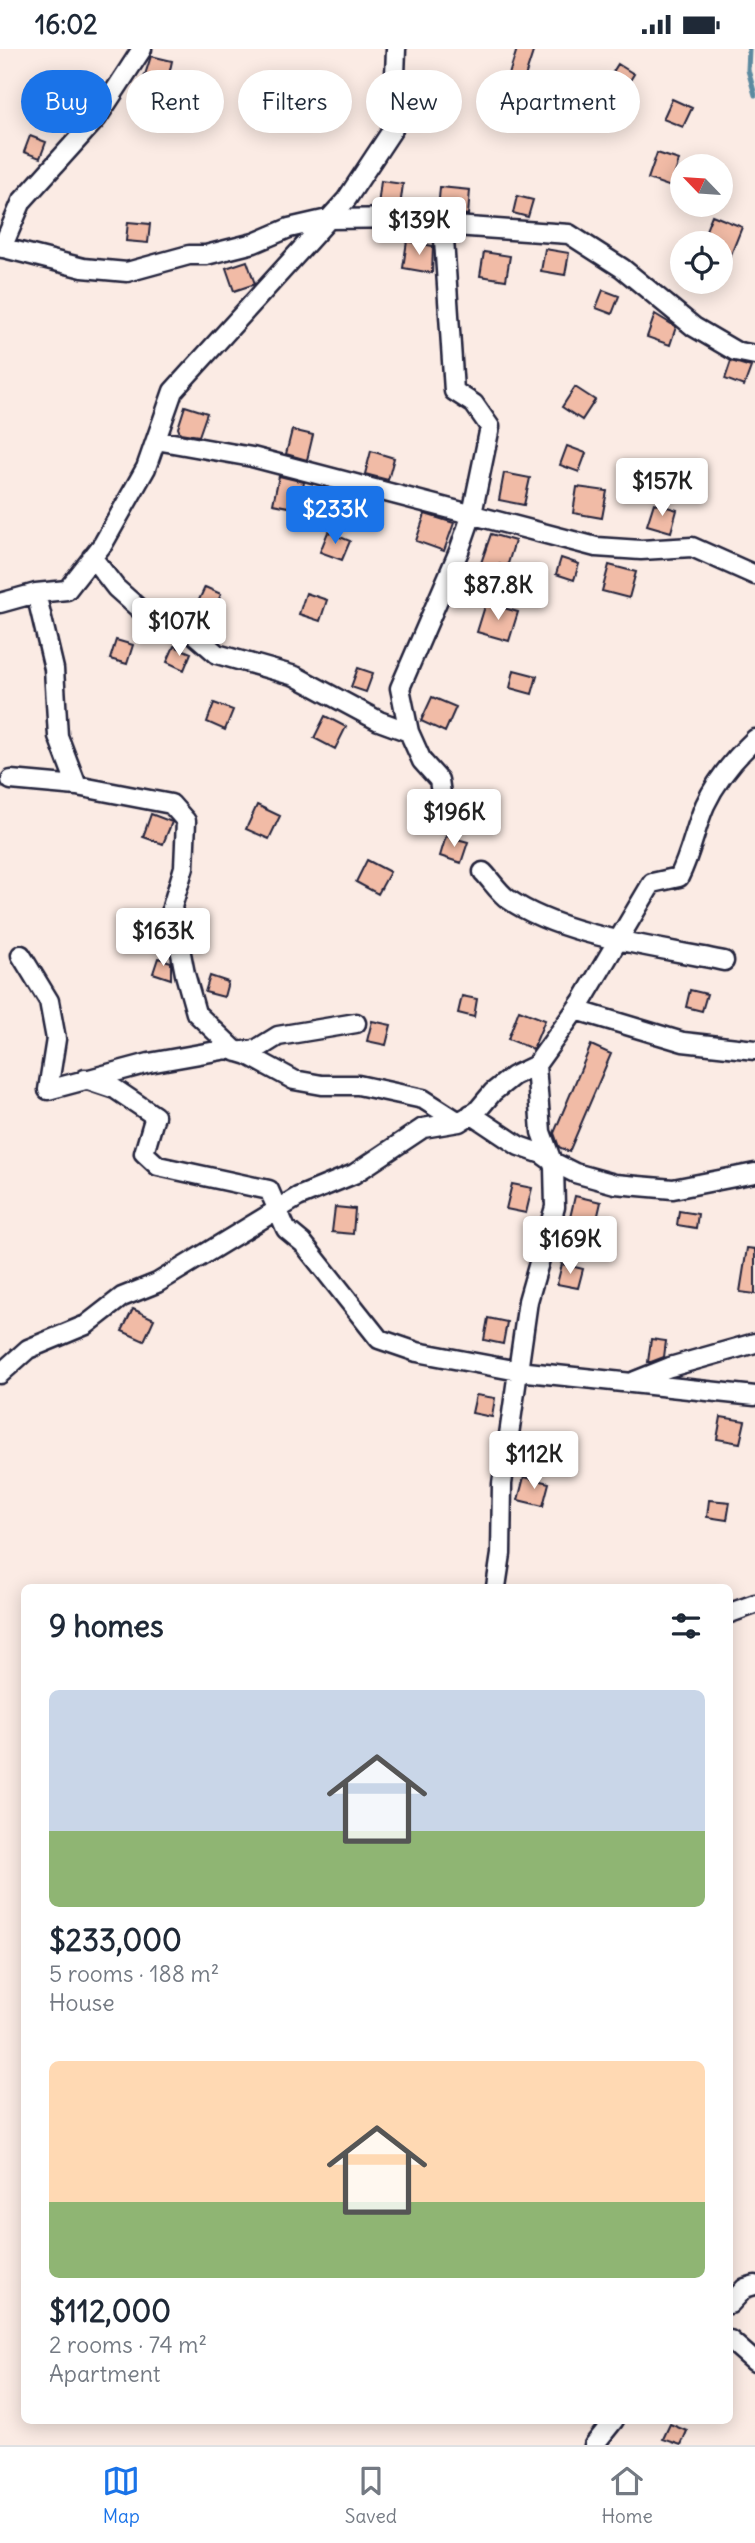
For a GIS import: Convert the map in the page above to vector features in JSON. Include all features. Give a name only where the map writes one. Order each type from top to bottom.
[{"type":"street","points":[[142,49],[97,118],[22,201],[1,248],[93,270],[127,272],[189,255],[205,255],[254,243],[289,228],[328,219],[410,218],[443,224],[569,234],[622,268],[694,327],[735,351],[755,355]]},
{"type":"street","points":[[0,603],[36,593],[67,590],[92,557],[146,468],[173,391],[346,200],[393,129],[396,49]]},
{"type":"street","points":[[443,224],[454,391],[474,404],[490,427],[471,514],[454,563],[400,688],[409,732],[422,761],[439,780],[444,814]]},
{"type":"street","points":[[156,440],[252,457],[596,547],[641,550],[692,547],[755,575]]},
{"type":"street","points":[[92,557],[116,588],[145,614],[188,629],[217,655],[295,676],[379,720],[409,732]]},
{"type":"street","points":[[78,576],[116,588]]},
{"type":"street","points":[[36,593],[54,669],[58,736],[77,786]]},
{"type":"street","points":[[0,1374],[27,1349],[86,1325],[122,1297],[157,1283],[298,1197],[354,1174],[423,1128],[465,1118],[513,1076],[536,1065],[576,1010],[652,884],[679,877],[690,856],[705,804],[734,759],[755,739]]},
{"type":"street","points":[[11,780],[77,786],[170,804],[186,821],[184,867],[172,907],[177,938],[196,1013],[237,1052],[294,1080],[323,1085],[358,1085],[423,1099],[519,1146],[542,1154],[575,1173],[615,1184],[673,1189],[755,1173]]},
{"type":"street","points":[[483,872],[507,899],[544,917],[616,942],[641,943],[724,961]]},
{"type":"street","points":[[21,955],[49,1001],[55,1039],[48,1090],[85,1079],[212,1051],[237,1052],[257,1049],[278,1036],[356,1023]]},
{"type":"street","points":[[576,1010],[683,1042],[755,1049]]},
{"type":"street","points":[[496,1584],[502,1484],[528,1301],[555,1207],[553,1162],[541,1132],[536,1065]]},
{"type":"street","points":[[85,1079],[115,1089],[155,1116],[144,1153],[158,1166],[270,1190],[286,1229],[303,1243],[379,1339],[417,1352],[518,1371],[755,1396]]},
{"type":"street","points":[[632,1382],[670,1367],[755,1343]]},
{"type":"street","points":[[733,1612],[755,1604]]},
{"type":"street","points":[[733,2301],[745,2288],[755,2285]]},
{"type":"street","points":[[733,2343],[755,2362]]},
{"type":"street","points":[[594,2445],[611,2424]]},
{"type":"building","points":[[517,49],[534,49],[527,70],[510,70]]},
{"type":"building","points":[[151,56],[172,61],[170,70],[147,70]]},
{"type":"building","points":[[618,64],[628,70],[614,70]]},
{"type":"building","points":[[672,99],[692,108],[683,127],[663,119]]},
{"type":"building","points":[[30,136],[46,142],[40,158],[24,152]]},
{"type":"building","points":[[657,153],[670,157],[670,187],[648,179]]},
{"type":"building","points":[[381,181],[403,184],[400,207],[378,206]]},
{"type":"building","points":[[440,187],[470,190],[468,215],[438,211]]},
{"type":"building","points":[[517,196],[533,200],[528,217],[513,213]]},
{"type":"building","points":[[711,217],[742,227],[733,250],[733,231],[706,231]]},
{"type":"building","points":[[128,222],[150,224],[148,243],[126,241]]},
{"type":"building","points":[[407,241],[433,246],[432,273],[403,268]]},
{"type":"building","points":[[545,249],[569,253],[565,275],[541,271]]},
{"type":"building","points":[[484,252],[510,256],[506,280],[480,276]]},
{"type":"building","points":[[247,261],[255,284],[234,291],[226,268]]},
{"type":"building","points":[[603,290],[619,296],[612,314],[596,308]]},
{"type":"building","points":[[655,314],[676,327],[670,345],[647,337]]},
{"type":"building","points":[[731,361],[751,367],[744,386],[725,379]]},
{"type":"building","points":[[575,387],[595,400],[582,420],[562,407]]},
{"type":"building","points":[[185,406],[207,413],[199,436],[180,433],[178,428]]},
{"type":"building","points":[[292,430],[313,435],[307,460],[286,454]]},
{"type":"building","points":[[567,446],[586,453],[579,472],[560,465]]},
{"type":"building","points":[[371,451],[394,458],[388,480],[365,474]]},
{"type":"building","points":[[504,473],[530,478],[524,505],[499,500]]},
{"type":"building","points":[[279,476],[304,482],[299,509],[273,504]]},
{"type":"building","points":[[577,487],[607,491],[602,518],[573,513]]},
{"type":"building","points":[[654,503],[677,510],[671,532],[647,525]]},
{"type":"building","points":[[425,514],[454,523],[444,551],[416,541]]},
{"type":"building","points":[[328,532],[350,541],[342,560],[320,552]]},
{"type":"building","points":[[491,534],[515,541],[507,567],[499,564],[489,600],[470,595]]},
{"type":"building","points":[[561,558],[579,564],[574,580],[556,574]]},
{"type":"building","points":[[609,565],[636,572],[629,598],[602,591]]},
{"type":"building","points":[[205,587],[221,594],[215,609],[198,602]]},
{"type":"building","points":[[306,593],[327,600],[320,621],[299,614]]},
{"type":"building","points":[[486,603],[518,612],[509,641],[477,632]]},
{"type":"building","points":[[116,640],[133,645],[127,664],[110,659]]},
{"type":"building","points":[[174,646],[191,653],[184,670],[167,662]]},
{"type":"building","points":[[358,668],[373,673],[366,692],[351,687]]},
{"type":"building","points":[[514,670],[537,676],[532,694],[510,688]]},
{"type":"building","points":[[432,697],[456,707],[445,732],[421,721]]},
{"type":"building","points":[[214,703],[233,710],[225,730],[207,722]]},
{"type":"building","points":[[325,716],[346,727],[335,749],[314,738]]},
{"type":"building","points":[[257,805],[280,816],[269,839],[246,829]]},
{"type":"building","points":[[151,814],[172,822],[163,844],[143,837]]},
{"type":"building","points":[[446,836],[468,842],[461,863],[440,856]]},
{"type":"building","points":[[367,860],[390,872],[378,894],[356,882]]},
{"type":"building","points":[[158,958],[171,962],[171,979],[153,973]]},
{"type":"building","points":[[210,976],[228,982],[224,997],[205,992]]},
{"type":"building","points":[[690,990],[707,994],[702,1011],[686,1007]]},
{"type":"building","points":[[462,996],[477,999],[474,1017],[458,1013]]},
{"type":"building","points":[[519,1010],[545,1020],[533,1049],[508,1039]]},
{"type":"building","points":[[372,1021],[391,1025],[386,1045],[367,1041]]},
{"type":"building","points":[[591,1045],[611,1054],[569,1152],[559,1147],[554,1133]]},
{"type":"building","points":[[512,1184],[532,1188],[526,1213],[506,1209]]},
{"type":"building","points":[[575,1196],[601,1202],[595,1228],[569,1222]]},
{"type":"building","points":[[335,1207],[355,1209],[353,1234],[332,1232]]},
{"type":"building","points":[[679,1211],[698,1214],[696,1228],[677,1225]]},
{"type":"building","points":[[747,1248],[755,1249],[755,1294],[740,1292]]},
{"type":"building","points":[[562,1264],[583,1269],[578,1288],[557,1284]]},
{"type":"building","points":[[133,1309],[154,1319],[144,1341],[122,1331]]},
{"type":"building","points":[[488,1318],[507,1322],[503,1344],[484,1340]]},
{"type":"building","points":[[651,1339],[666,1341],[664,1357],[648,1362]]},
{"type":"building","points":[[476,1395],[495,1398],[492,1417],[472,1413]]},
{"type":"building","points":[[721,1417],[745,1421],[740,1443],[717,1439]]},
{"type":"building","points":[[524,1477],[549,1483],[543,1506],[518,1500]]},
{"type":"building","points":[[709,1500],[730,1502],[727,1520],[707,1517]]},
{"type":"building","points":[[670,2424],[687,2431],[681,2445],[663,2439]]},
{"type":"waterway","points":[[749,49],[748,70],[755,95]]}]
